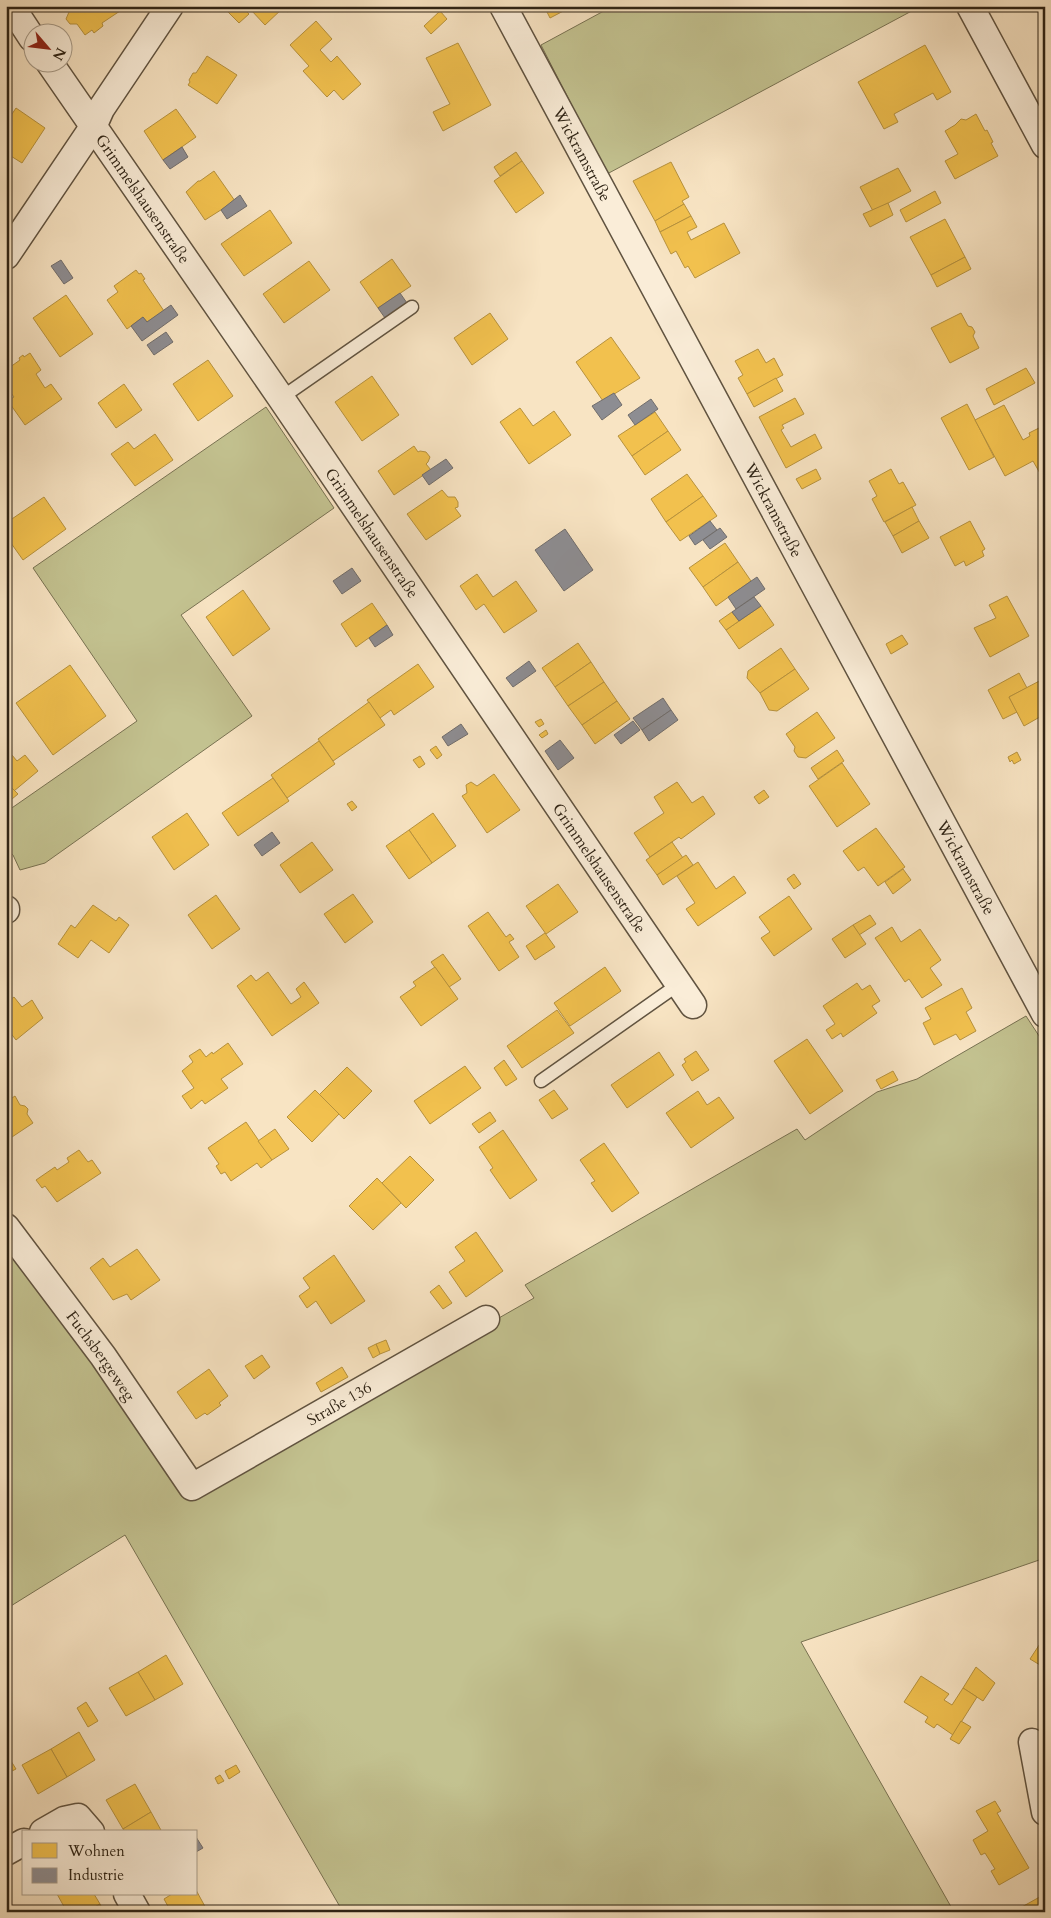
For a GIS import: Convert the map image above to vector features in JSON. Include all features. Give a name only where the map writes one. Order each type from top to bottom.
[{"type":"street","points":[[11,6],[22,23]]},
{"type":"street","points":[[6,256],[93,127],[101,108],[170,6]]},
{"type":"street","name":"Wickramstraße","points":[[504,6],[1045,1014]]},
{"type":"street","points":[[970,6],[1045,145]]},
{"type":"street","name":"Grimmelshausenstraße","points":[[56,72],[281,398],[686,995]]},
{"type":"street","name":"Fuchsbergeweg","points":[[6,1227],[103,1356],[192,1487]]},
{"type":"street","name":"Straße 136","points":[[192,1487],[486,1319]]},
{"type":"street","points":[[1032,1742],[1045,1812]]},
{"type":"street","points":[[46,1830],[64,1820],[84,1824]]},
{"type":"street","points":[[6,1852],[22,1843]]},
{"type":"street","points":[[128,1896],[137,1912]]},
{"type":"lane","points":[[281,398],[412,307]]},
{"type":"lane","points":[[541,1081],[686,995]]},
{"type":"shaded area","points":[[613,6],[921,6],[607,174],[541,45]]},
{"type":"shaded area","points":[[266,407],[334,508],[181,615],[252,716],[45,863],[20,870],[13,855],[6,848],[6,812],[137,721],[33,568]]},
{"type":"shaded area","points":[[1026,1016],[1045,1045],[1045,1558],[801,1642],[954,1912],[343,1912],[125,1535],[6,1609],[6,1230],[190,1494],[534,1298],[525,1285],[776,1141],[797,1129],[805,1140],[877,1092],[917,1079]]},
{"type":"building: Wohnen","points":[[65,6],[126,6],[102,23],[103,26],[94,33],[92,30],[85,35],[77,24],[72,24],[72,22],[68,22],[66,19],[69,12]]},
{"type":"building: Wohnen","points":[[241,6],[249,14],[239,23],[223,7]]},
{"type":"building: Wohnen","points":[[254,6],[294,6],[288,12],[283,8],[265,25],[251,10]]},
{"type":"building: Wohnen","points":[[544,6],[573,6],[550,18]]},
{"type":"building: Wohnen","points":[[440,11],[447,19],[431,34],[424,26]]},
{"type":"building: Wohnen","points":[[316,21],[332,39],[320,50],[331,62],[337,56],[361,84],[343,100],[334,90],[327,97],[303,71],[309,66],[290,45]]},
{"type":"building: Wohnen","points":[[458,43],[491,105],[443,131],[433,112],[450,104],[426,58]]},
{"type":"building: Wohnen","points":[[925,45],[951,92],[937,100],[933,93],[894,114],[898,122],[884,129],[858,82]]},
{"type":"building: Wohnen","points":[[207,56],[237,75],[217,104],[188,85],[193,73],[196,73]]},
{"type":"building: Wohnen","points":[[16,108],[45,128],[22,163],[6,153],[6,123]]},
{"type":"building: Wohnen","points":[[176,109],[196,137],[163,160],[144,131]]},
{"type":"building: Wohnen","points":[[976,114],[985,131],[987,130],[998,156],[955,179],[945,161],[958,154],[945,131],[961,119],[966,120]]},
{"type":"building: Wohnen","points":[[516,152],[522,161],[500,176],[494,167]]},
{"type":"building: Wohnen","points":[[522,161],[544,193],[516,213],[494,181]]},
{"type":"building: Wohnen","points":[[671,162],[689,197],[682,201],[684,204],[655,221],[633,181]]},
{"type":"building: Wohnen","points":[[898,168],[911,191],[873,211],[860,187]]},
{"type":"building: Wohnen","points":[[214,171],[235,201],[205,220],[186,192],[198,181]]},
{"type":"building: Wohnen","points":[[935,191],[941,203],[906,222],[900,210]]},
{"type":"building: Wohnen","points":[[888,203],[893,215],[870,227],[863,214]]},
{"type":"building: Wohnen","points":[[684,204],[691,216],[660,232],[655,221]]},
{"type":"building: Wohnen","points":[[270,210],[292,243],[244,276],[221,244]]},
{"type":"building: Wohnen","points":[[691,216],[697,227],[687,232],[691,240],[724,223],[740,253],[695,278],[688,266],[685,268],[676,251],[671,254],[660,232]]},
{"type":"building: Wohnen","points":[[945,219],[965,257],[931,275],[910,237]]},
{"type":"building: Wohnen","points":[[965,257],[971,269],[937,287],[931,275]]},
{"type":"building: Wohnen","points":[[392,259],[411,286],[378,308],[360,282]]},
{"type":"building: Wohnen","points":[[309,261],[330,290],[284,323],[263,294]]},
{"type":"building: Wohnen","points":[[136,270],[139,274],[141,273],[145,279],[143,280],[164,311],[147,322],[143,317],[127,329],[107,300],[118,292],[114,286]]},
{"type":"building: Wohnen","points":[[66,295],[93,334],[60,357],[33,318]]},
{"type":"building: Wohnen","points":[[490,313],[508,339],[472,365],[454,338]]},
{"type":"building: Wohnen","points":[[961,313],[968,326],[972,327],[975,332],[973,336],[979,348],[950,363],[931,328]]},
{"type":"building: Wohnen","points":[[611,337],[640,378],[603,401],[576,362]]},
{"type":"building: Wohnen","points":[[758,349],[766,363],[774,358],[783,375],[747,394],[738,378],[743,375],[735,361]]},
{"type":"building: Wohnen","points":[[30,353],[41,370],[36,374],[45,388],[51,384],[62,399],[25,425],[8,401],[14,397],[6,386],[6,370],[20,360],[19,358],[23,355],[24,357]]},
{"type":"building: Wohnen","points":[[208,360],[233,396],[198,421],[173,384]]},
{"type":"building: Wohnen","points":[[1026,368],[1035,383],[994,405],[986,389]]},
{"type":"building: Wohnen","points":[[372,376],[399,415],[362,441],[335,402]]},
{"type":"building: Wohnen","points":[[776,378],[783,391],[754,407],[747,394]]},
{"type":"building: Wohnen","points":[[124,384],[142,410],[116,428],[98,403]]},
{"type":"building: Wohnen","points":[[795,398],[804,414],[782,425],[784,428],[781,430],[791,447],[815,434],[822,448],[786,468],[759,417]]},
{"type":"building: Wohnen","points":[[967,404],[994,457],[969,470],[941,418]]},
{"type":"building: Wohnen","points":[[1004,405],[1023,440],[1030,436],[1029,433],[1045,425],[1045,473],[1041,475],[1033,461],[1005,476],[975,420]]},
{"type":"building: Wohnen","points":[[520,408],[533,426],[554,411],[571,435],[529,464],[500,422]]},
{"type":"building: Wohnen","points":[[655,412],[668,431],[632,456],[618,436]]},
{"type":"building: Wohnen","points":[[668,431],[681,450],[645,475],[632,456]]},
{"type":"building: Wohnen","points":[[155,434],[173,460],[135,486],[111,454],[128,442],[134,449]]},
{"type":"building: Wohnen","points":[[414,446],[418,452],[426,452],[430,457],[426,464],[431,470],[394,495],[378,471]]},
{"type":"building: Wohnen","points":[[816,469],[821,479],[802,489],[796,479]]},
{"type":"building: Wohnen","points":[[891,469],[899,484],[903,482],[916,505],[884,522],[872,499],[877,496],[869,481]]},
{"type":"building: Wohnen","points":[[687,474],[703,496],[666,522],[651,499]]},
{"type":"building: Wohnen","points":[[442,490],[448,497],[455,497],[458,507],[455,508],[461,516],[426,540],[407,514]]},
{"type":"building: Wohnen","points":[[703,496],[717,516],[680,541],[666,522]]},
{"type":"building: Wohnen","points":[[44,497],[66,529],[23,560],[6,536],[6,523]]},
{"type":"building: Wohnen","points":[[912,507],[919,521],[893,536],[885,522]]},
{"type":"building: Wohnen","points":[[919,521],[929,538],[902,553],[893,536]]},
{"type":"building: Wohnen","points":[[970,521],[985,549],[982,551],[984,556],[966,566],[964,561],[955,566],[940,537]]},
{"type":"building: Wohnen","points":[[725,543],[738,562],[703,587],[689,568]]},
{"type":"building: Wohnen","points":[[738,562],[751,581],[716,606],[703,587]]},
{"type":"building: Wohnen","points":[[477,574],[493,597],[516,581],[537,611],[504,633],[484,604],[476,610],[460,586]]},
{"type":"building: Wohnen","points":[[243,590],[270,629],[233,656],[206,617]]},
{"type":"building: Wohnen","points":[[1007,596],[1029,636],[990,657],[974,628],[996,618],[989,605]]},
{"type":"building: Wohnen","points":[[372,603],[387,625],[356,647],[341,624]]},
{"type":"building: Wohnen","points":[[761,606],[774,625],[739,649],[726,630]]},
{"type":"building: Wohnen","points":[[732,612],[739,621],[726,630],[719,621]]},
{"type":"building: Wohnen","points":[[902,635],[908,644],[891,654],[886,644]]},
{"type":"building: Wohnen","points":[[578,643],[591,662],[555,687],[542,668]]},
{"type":"building: Wohnen","points":[[781,648],[795,669],[760,693],[747,678],[748,671]]},
{"type":"building: Wohnen","points":[[591,662],[604,682],[568,706],[555,687]]},
{"type":"building: Wohnen","points":[[418,664],[434,687],[394,715],[391,710],[380,718],[367,700]]},
{"type":"building: Wohnen","points":[[70,665],[106,716],[53,755],[16,703]]},
{"type":"building: Wohnen","points":[[795,669],[809,689],[777,711],[769,710],[760,693]]},
{"type":"building: Wohnen","points":[[1019,673],[1027,688],[1009,697],[1017,712],[1003,719],[988,690]]},
{"type":"building: Wohnen","points":[[1045,678],[1045,714],[1024,726],[1009,697]]},
{"type":"building: Wohnen","points":[[604,682],[617,701],[582,725],[568,706]]},
{"type":"building: Wohnen","points":[[617,701],[630,719],[595,744],[582,725]]},
{"type":"building: Wohnen","points":[[369,702],[385,725],[333,761],[318,739]]},
{"type":"building: Wohnen","points":[[817,712],[835,738],[806,758],[798,757],[794,751],[795,747],[786,734]]},
{"type":"building: Wohnen","points":[[541,719],[544,724],[539,727],[535,722]]},
{"type":"building: Wohnen","points":[[546,730],[548,734],[542,738],[539,735]]},
{"type":"building: Wohnen","points":[[319,741],[335,764],[287,798],[271,775]]},
{"type":"building: Wohnen","points":[[436,746],[442,755],[437,759],[430,750]]},
{"type":"building: Wohnen","points":[[6,748],[17,761],[25,755],[38,771],[14,791],[6,781]]},
{"type":"building: Wohnen","points":[[837,750],[844,761],[818,779],[811,768]]},
{"type":"building: Wohnen","points":[[1017,752],[1021,760],[1014,764],[1012,760],[1010,762],[1008,757]]},
{"type":"building: Wohnen","points":[[420,756],[425,764],[419,768],[413,760]]},
{"type":"building: Wohnen","points":[[1045,759],[1045,772],[1039,762]]},
{"type":"building: Wohnen","points":[[842,763],[870,804],[837,827],[809,786]]},
{"type":"building: Wohnen","points":[[494,774],[520,810],[487,833],[462,796],[467,793],[466,785],[471,782],[477,786]]},
{"type":"building: Wohnen","points":[[273,778],[289,801],[238,836],[222,813]]},
{"type":"building: Wohnen","points":[[677,782],[692,803],[703,796],[715,814],[681,839],[679,837],[650,857],[634,833],[664,813],[654,797]]},
{"type":"building: Wohnen","points":[[8,784],[18,794],[6,804],[6,785]]},
{"type":"building: Wohnen","points":[[764,790],[769,797],[759,804],[754,797]]},
{"type":"building: Wohnen","points":[[352,801],[357,807],[352,811],[347,804]]},
{"type":"building: Wohnen","points":[[187,813],[209,845],[174,870],[152,837]]},
{"type":"building: Wohnen","points":[[433,813],[456,846],[432,863],[409,830]]},
{"type":"building: Wohnen","points":[[876,828],[905,867],[878,886],[864,867],[858,871],[843,851]]},
{"type":"building: Wohnen","points":[[409,830],[432,863],[409,879],[386,846]]},
{"type":"building: Wohnen","points":[[312,842],[333,870],[300,893],[280,865]]},
{"type":"building: Wohnen","points":[[672,842],[683,858],[657,875],[646,860]]},
{"type":"building: Wohnen","points":[[686,855],[693,865],[663,885],[657,875]]},
{"type":"building: Wohnen","points":[[698,862],[716,889],[734,876],[746,893],[698,926],[686,909],[695,903],[677,876]]},
{"type":"building: Wohnen","points":[[903,869],[911,880],[893,894],[885,882]]},
{"type":"building: Wohnen","points":[[794,874],[801,884],[794,889],[787,879]]},
{"type":"building: Wohnen","points":[[558,884],[578,912],[546,934],[526,906]]},
{"type":"building: Wohnen","points":[[353,894],[373,922],[345,943],[324,914]]},
{"type":"building: Wohnen","points":[[216,895],[240,929],[212,949],[188,915]]},
{"type":"building: Wohnen","points":[[789,896],[812,929],[774,956],[761,938],[770,932],[759,917]]},
{"type":"building: Wohnen","points":[[93,905],[116,921],[119,917],[129,925],[109,953],[91,940],[78,958],[58,944],[71,925],[75,928]]},
{"type":"building: Wohnen","points":[[488,912],[506,937],[510,934],[514,939],[509,942],[519,957],[499,971],[468,926]]},
{"type":"building: Wohnen","points":[[870,915],[876,924],[859,935],[853,925]]},
{"type":"building: Wohnen","points":[[853,925],[866,944],[845,958],[832,939]]},
{"type":"building: Wohnen","points":[[892,927],[901,942],[920,929],[941,960],[930,968],[942,985],[922,998],[909,979],[905,982],[875,938]]},
{"type":"building: Wohnen","points":[[1045,929],[1045,940],[1040,931]]},
{"type":"building: Wohnen","points":[[545,933],[555,947],[535,960],[526,946]]},
{"type":"building: Wohnen","points":[[443,954],[461,979],[449,987],[431,962]]},
{"type":"building: Wohnen","points":[[435,967],[458,999],[421,1026],[400,997],[416,986],[413,982]]},
{"type":"building: Wohnen","points":[[605,967],[621,991],[570,1026],[554,1003]]},
{"type":"building: Wohnen","points":[[268,972],[291,1004],[301,997],[296,989],[304,982],[319,1003],[272,1036],[237,986],[251,975],[256,981]]},
{"type":"building: Wohnen","points":[[857,983],[862,990],[870,985],[880,1001],[872,1006],[877,1013],[843,1037],[841,1033],[832,1039],[826,1030],[835,1024],[823,1006]]},
{"type":"building: Wohnen","points":[[962,988],[972,1008],[966,1012],[976,1031],[960,1040],[956,1034],[934,1045],[923,1023],[931,1019],[925,1008]]},
{"type":"building: Wohnen","points":[[14,997],[22,1007],[32,1000],[43,1018],[16,1040],[6,1027],[6,1003]]},
{"type":"building: Wohnen","points":[[557,1010],[574,1033],[522,1068],[507,1046]]},
{"type":"building: Wohnen","points":[[807,1039],[843,1091],[810,1114],[774,1061]]},
{"type":"building: Wohnen","points":[[228,1043],[243,1064],[221,1079],[228,1088],[205,1104],[202,1100],[191,1109],[182,1096],[194,1088],[182,1071],[193,1062],[189,1056],[200,1049],[206,1057]]},
{"type":"building: Wohnen","points":[[696,1051],[709,1070],[692,1081],[682,1065],[686,1062],[684,1059]]},
{"type":"building: Wohnen","points":[[659,1052],[674,1075],[627,1108],[611,1085]]},
{"type":"building: Wohnen","points":[[504,1060],[517,1079],[506,1086],[494,1068]]},
{"type":"building: Wohnen","points":[[465,1066],[481,1088],[430,1124],[414,1101]]},
{"type":"building: Wohnen","points":[[347,1067],[372,1091],[344,1119],[319,1095]]},
{"type":"building: Wohnen","points":[[893,1071],[898,1080],[881,1089],[876,1080]]},
{"type":"building: Wohnen","points":[[315,1090],[339,1114],[312,1142],[287,1117]]},
{"type":"building: Wohnen","points":[[554,1090],[568,1109],[552,1119],[539,1100]]},
{"type":"building: Wohnen","points":[[698,1091],[707,1105],[719,1097],[734,1118],[691,1148],[666,1113]]},
{"type":"building: Wohnen","points":[[15,1096],[20,1105],[28,1109],[27,1114],[33,1123],[6,1141],[6,1102]]},
{"type":"building: Wohnen","points":[[490,1112],[496,1121],[479,1133],[472,1124]]},
{"type":"building: Wohnen","points":[[246,1122],[272,1160],[261,1168],[257,1163],[231,1181],[225,1172],[221,1174],[216,1166],[219,1164],[208,1148]]},
{"type":"building: Wohnen","points":[[275,1129],[289,1149],[272,1160],[258,1141]]},
{"type":"building: Wohnen","points":[[503,1130],[537,1180],[510,1199],[490,1170],[493,1168],[479,1147]]},
{"type":"building: Wohnen","points":[[604,1143],[639,1193],[612,1212],[591,1183],[595,1181],[580,1160]]},
{"type":"building: Wohnen","points":[[79,1150],[88,1162],[92,1160],[101,1173],[57,1202],[45,1186],[42,1188],[36,1180],[55,1167],[57,1170],[69,1162],[67,1158]]},
{"type":"building: Wohnen","points":[[410,1156],[434,1180],[406,1208],[382,1183]]},
{"type":"building: Wohnen","points":[[377,1178],[401,1203],[373,1230],[349,1206]]},
{"type":"building: Wohnen","points":[[476,1232],[503,1271],[466,1297],[449,1272],[465,1261],[455,1247]]},
{"type":"building: Wohnen","points":[[137,1249],[160,1280],[131,1300],[127,1294],[113,1300],[90,1268],[103,1258],[110,1267]]},
{"type":"building: Wohnen","points":[[334,1255],[365,1301],[331,1324],[316,1301],[307,1308],[299,1296],[310,1288],[303,1278]]},
{"type":"building: Wohnen","points":[[439,1285],[452,1303],[443,1309],[430,1292]]},
{"type":"building: Wohnen","points":[[386,1340],[390,1350],[380,1354],[376,1344]]},
{"type":"building: Wohnen","points":[[376,1344],[380,1354],[373,1358],[368,1348]]},
{"type":"building: Wohnen","points":[[262,1355],[270,1367],[254,1379],[245,1366]]},
{"type":"building: Wohnen","points":[[342,1367],[348,1377],[321,1392],[316,1383]]},
{"type":"building: Wohnen","points":[[209,1369],[228,1396],[219,1403],[221,1405],[207,1415],[205,1413],[196,1419],[177,1392]]},
{"type":"building: Wohnen","points":[[1045,1636],[1045,1668],[1030,1659]]},
{"type":"building: Wohnen","points":[[166,1655],[183,1684],[155,1700],[138,1672]]},
{"type":"building: Wohnen","points":[[976,1667],[995,1683],[983,1701],[963,1688]]},
{"type":"building: Wohnen","points":[[138,1672],[155,1700],[126,1716],[109,1688]]},
{"type":"building: Wohnen","points":[[921,1676],[949,1694],[944,1700],[952,1705],[963,1688],[977,1697],[953,1735],[937,1724],[934,1728],[925,1722],[928,1717],[904,1702]]},
{"type":"building: Wohnen","points":[[86,1702],[98,1721],[88,1727],[77,1708]]},
{"type":"building: Wohnen","points":[[961,1721],[971,1727],[959,1744],[950,1739]]},
{"type":"building: Wohnen","points":[[79,1732],[95,1760],[67,1777],[51,1749]]},
{"type":"building: Wohnen","points":[[51,1749],[67,1777],[38,1794],[22,1765]]},
{"type":"building: Wohnen","points":[[6,1753],[16,1769],[6,1774]]},
{"type":"building: Wohnen","points":[[236,1765],[240,1772],[229,1779],[225,1771]]},
{"type":"building: Wohnen","points":[[220,1775],[224,1781],[218,1784],[215,1778]]},
{"type":"building: Wohnen","points":[[135,1784],[151,1812],[123,1829],[106,1800]]},
{"type":"building: Wohnen","points":[[995,1801],[1001,1811],[997,1813],[1029,1868],[999,1885],[991,1871],[995,1869],[985,1853],[981,1855],[973,1840],[988,1831],[976,1811]]},
{"type":"building: Wohnen","points":[[151,1812],[161,1830],[124,1830]]},
{"type":"building: Wohnen","points":[[198,1894],[208,1912],[171,1912],[164,1899],[169,1896],[198,1896]]},
{"type":"building: Wohnen","points":[[1045,1894],[1045,1912],[1021,1912],[1020,1908]]},
{"type":"building: Wohnen","points":[[58,1896],[95,1896],[100,1904],[86,1912],[67,1912]]},
{"type":"building: Wohnen","points":[[100,1904],[104,1912],[86,1912]]},
{"type":"building: Industrie","points":[[182,147],[188,157],[170,169],[163,160]]},
{"type":"building: Industrie","points":[[240,195],[247,206],[227,219],[221,210]]},
{"type":"building: Industrie","points":[[61,260],[73,278],[64,284],[51,266]]},
{"type":"building: Industrie","points":[[400,293],[407,303],[385,318],[378,308]]},
{"type":"building: Industrie","points":[[171,305],[178,315],[142,341],[131,326],[143,317],[147,322]]},
{"type":"building: Industrie","points":[[166,332],[173,342],[154,355],[147,345]]},
{"type":"building: Industrie","points":[[614,393],[622,405],[602,420],[592,406]]},
{"type":"building: Industrie","points":[[651,399],[658,409],[635,425],[628,415]]},
{"type":"building: Industrie","points":[[446,459],[453,468],[429,485],[422,475]]},
{"type":"building: Industrie","points":[[710,521],[717,530],[695,545],[689,536]]},
{"type":"building: Industrie","points":[[720,528],[727,537],[710,549],[703,540]]},
{"type":"building: Industrie","points":[[565,529],[593,570],[564,591],[535,550]]},
{"type":"building: Industrie","points":[[352,568],[361,581],[342,594],[333,581]]},
{"type":"building: Industrie","points":[[757,577],[765,589],[736,609],[728,597]]},
{"type":"building: Industrie","points":[[754,597],[761,606],[739,621],[732,612]]},
{"type":"building: Industrie","points":[[387,625],[393,635],[375,647],[369,638]]},
{"type":"building: Industrie","points":[[529,661],[536,671],[513,687],[506,678]]},
{"type":"building: Industrie","points":[[663,698],[671,710],[642,730],[633,718]]},
{"type":"building: Industrie","points":[[671,710],[678,720],[649,741],[642,730]]},
{"type":"building: Industrie","points":[[633,721],[640,730],[621,744],[614,735]]},
{"type":"building: Industrie","points":[[461,724],[468,734],[448,746],[442,737]]},
{"type":"building: Industrie","points":[[560,740],[574,758],[558,770],[545,751]]},
{"type":"building: Industrie","points":[[272,832],[280,843],[262,856],[254,845]]},
{"type":"building: Industrie","points":[[198,1840],[203,1848],[198,1851]]}]
